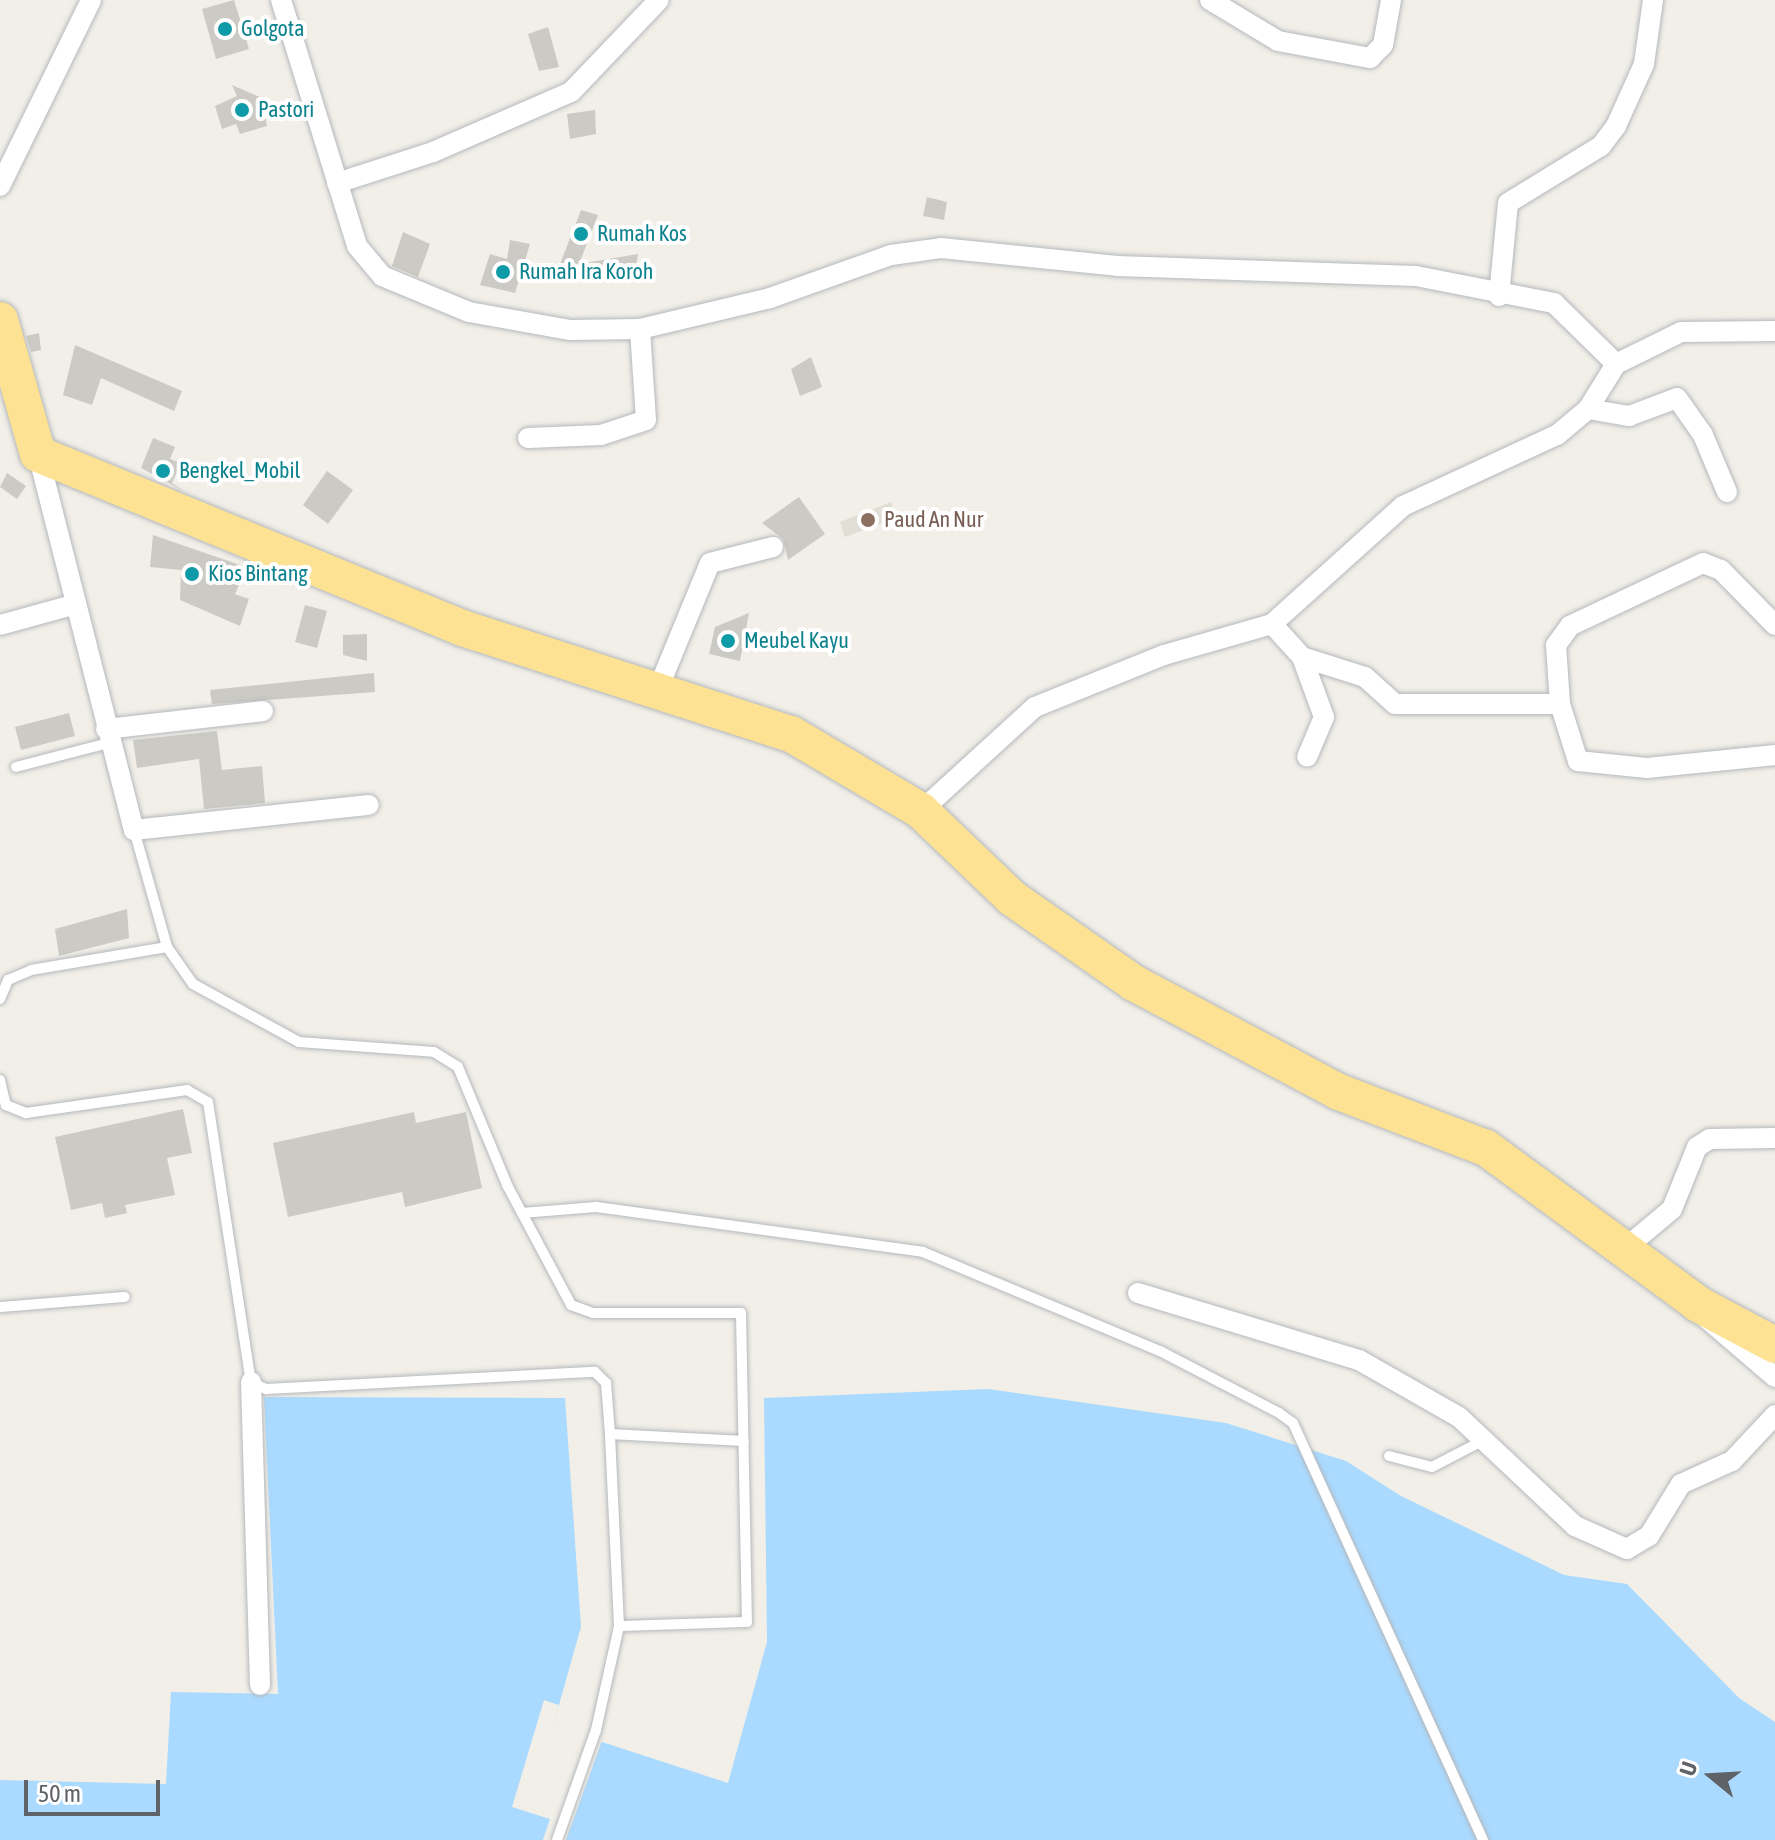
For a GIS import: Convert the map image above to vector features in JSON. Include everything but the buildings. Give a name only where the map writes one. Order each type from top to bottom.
[{"type":"highway","points":[[0,320],[38,454],[462,628],[791,734],[921,811],[1012,898],[1134,983],[1339,1092],[1486,1148],[1698,1304],[1775,1345]]},
{"type":"street","points":[[0,186],[91,0]]},
{"type":"street","points":[[281,0],[357,246],[405,289],[534,326],[640,329],[758,301],[891,255],[941,248],[1117,266],[1416,276],[1499,296],[1554,303],[1616,364]]},
{"type":"street","points":[[337,183],[433,152],[571,92],[659,0]]},
{"type":"street","points":[[1210,0],[1278,41],[1370,58],[1383,45],[1391,0]]},
{"type":"street","points":[[1499,296],[1508,203],[1601,146],[1616,126],[1644,64],[1653,0]]},
{"type":"street","points":[[528,438],[601,435],[646,420],[640,329]]},
{"type":"street","points":[[921,811],[1035,707],[1164,655],[1272,624],[1403,506],[1540,446],[1588,409],[1616,364],[1681,332],[1775,331]]},
{"type":"street","points":[[1588,409],[1629,416],[1677,398],[1703,435],[1727,492]]},
{"type":"street","points":[[38,454],[134,830],[369,805]]},
{"type":"street","points":[[658,689],[710,563],[773,547]]},
{"type":"street","points":[[1775,625],[1721,570],[1703,563],[1570,626],[1556,645],[1560,704],[1571,750],[1587,764],[1647,768],[1775,755]]},
{"type":"street","points":[[0,625],[76,604]]},
{"type":"street","points":[[1272,624],[1302,657],[1324,717],[1307,757]]},
{"type":"street","points":[[1302,657],[1365,677],[1395,704],[1560,704]]},
{"type":"street","points":[[108,736],[263,711]]},
{"type":"street","points":[[1622,1251],[1672,1209],[1697,1147],[1710,1139],[1775,1138]]},
{"type":"street","points":[[1138,1293],[1354,1358],[1486,1439],[1575,1526],[1627,1549],[1649,1536],[1681,1484],[1732,1461],[1775,1415]]},
{"type":"street","points":[[1698,1304],[1714,1331],[1775,1377]]},
{"type":"street","points":[[251,1382],[260,1685]]},
{"type":"lane","points":[[16,767],[108,736]]},
{"type":"lane","points":[[134,830],[167,947],[193,984],[288,1038],[446,1057],[478,1103],[522,1213],[571,1305],[593,1313],[741,1313],[747,1622],[619,1626]]},
{"type":"lane","points":[[0,999],[8,980],[31,970],[167,947]]},
{"type":"lane","points":[[0,1080],[6,1105],[26,1113],[187,1090],[208,1102],[251,1382],[266,1389],[595,1372],[606,1383],[619,1626],[596,1730],[557,1840]]},
{"type":"lane","points":[[522,1213],[596,1207],[923,1252],[1160,1351],[1279,1413],[1293,1423],[1483,1840]]},
{"type":"lane","points":[[0,1307],[125,1297]]},
{"type":"lane","points":[[610,1434],[744,1441]]},
{"type":"lane","points":[[1389,1456],[1432,1467],[1486,1439]]},
{"type":"shaded area","name":"Paud An Nur","points":[[891,502],[897,518],[845,537],[840,522]]},
{"type":"water","points":[[988,1389],[1226,1423],[1346,1461],[1401,1496],[1564,1575],[1627,1584],[1739,1698],[1775,1722],[1775,1840],[0,1840],[0,1780],[166,1784],[171,1692],[278,1694],[264,1397],[565,1398],[581,1627],[553,1726],[728,1783],[767,1642],[764,1398]]},
{"type":"pier","points":[[544,1700],[559,1705],[553,1726],[602,1741],[566,1840],[543,1840],[550,1819],[512,1807]]},
{"type":"place","name":"Golgota","points":[[225,29]]},
{"type":"place","name":"Pastori","points":[[242,110]]},
{"type":"place","name":"Rumah Kos","points":[[581,234]]},
{"type":"place","name":"Rumah Ira Koroh","points":[[503,272]]},
{"type":"place","name":"Bengkel_Mobil","points":[[163,471]]},
{"type":"place","name":"Paud An Nur","points":[[868,520]]},
{"type":"place","name":"Kios Bintang","points":[[192,574]]},
{"type":"place","name":"Meubel Kayu","points":[[728,641]]}]
